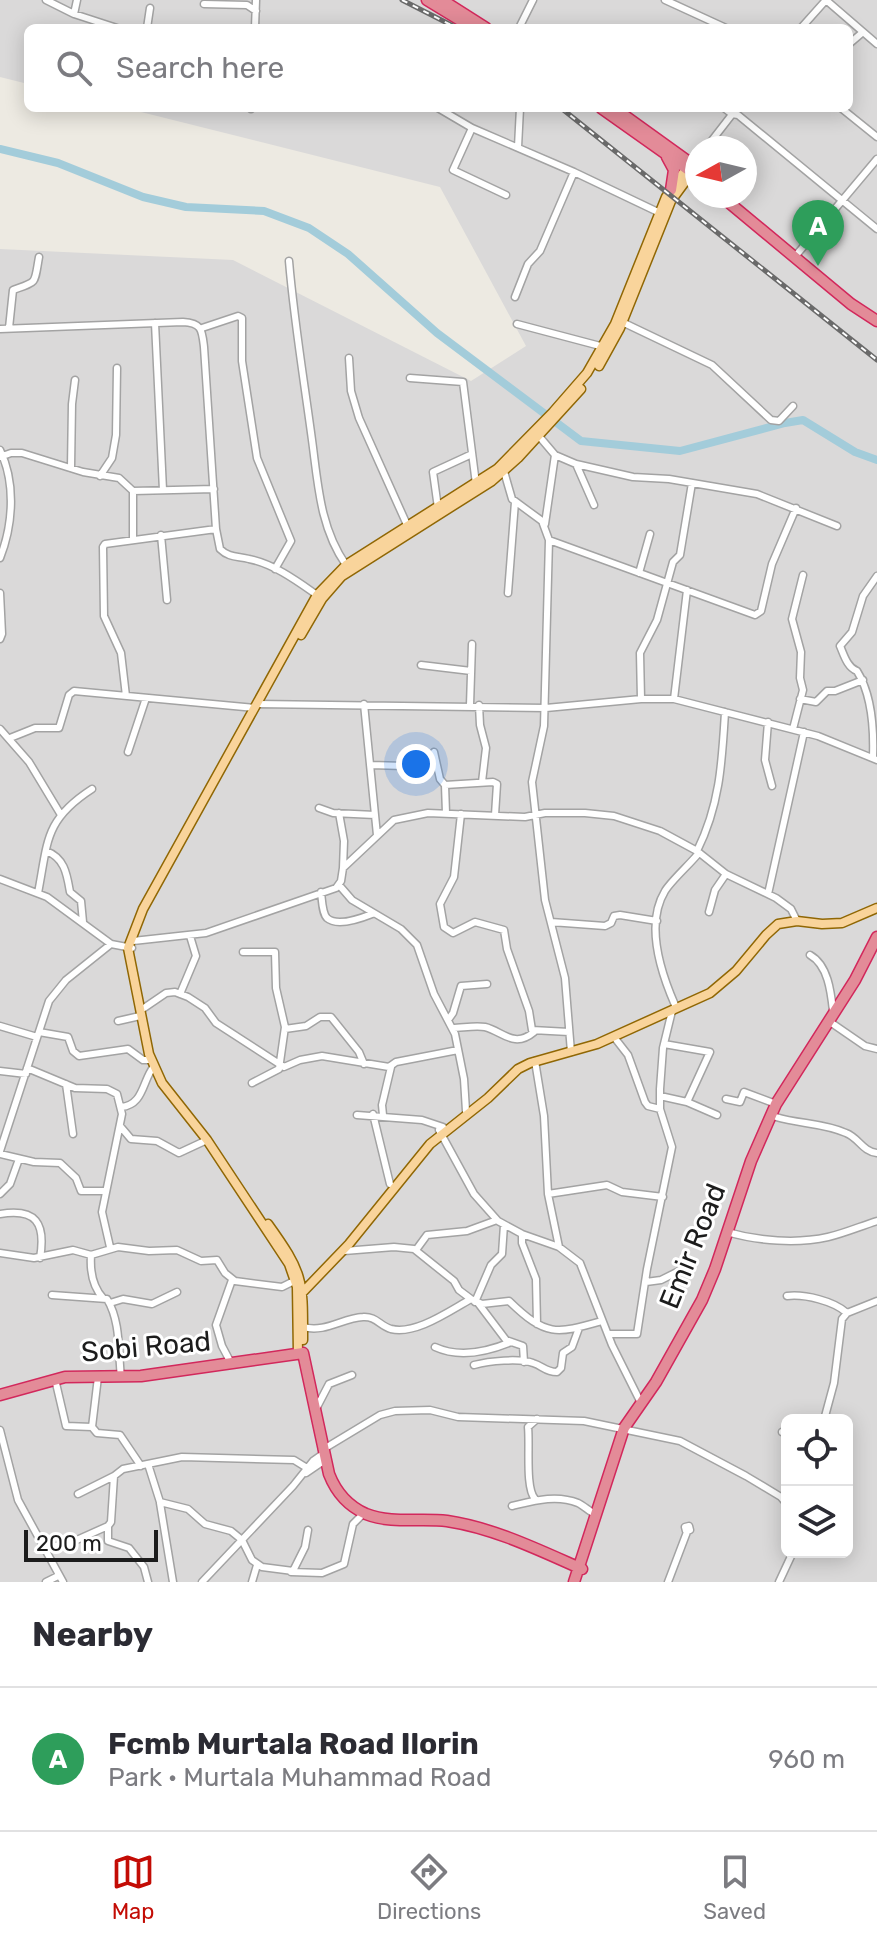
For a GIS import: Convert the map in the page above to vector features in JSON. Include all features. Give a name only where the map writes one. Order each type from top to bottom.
[{"type":"highway","points":[[427,0],[466,24]]},
{"type":"highway","points":[[442,0],[459,4],[482,24]]},
{"type":"highway","points":[[607,112],[685,162]]},
{"type":"highway","points":[[619,112],[685,160]]},
{"type":"highway","points":[[660,149],[673,166],[675,174],[671,190]]},
{"type":"highway","points":[[735,208],[851,304],[877,321]]},
{"type":"highway","points":[[744,208],[877,315]]},
{"type":"highway","name":"Emir Road","points":[[729,1232],[751,1161],[776,1104],[834,1019],[877,937]]},
{"type":"highway","name":"Emir Road","points":[[578,1574],[595,1514],[625,1430],[696,1312],[776,1117],[877,950]]},
{"type":"highway","points":[[300,1354],[322,1457],[336,1490],[349,1503],[364,1513],[380,1518],[436,1520],[473,1526],[504,1536],[578,1574]]},
{"type":"highway","points":[[300,1354],[322,1457],[333,1493],[345,1507],[361,1516],[390,1523],[437,1525],[480,1532],[578,1574]]},
{"type":"highway","name":"Sobi Road","points":[[0,1395],[55,1379],[121,1377],[300,1354]]},
{"type":"highway","name":"Emir Road","points":[[578,1574],[625,1430]]},
{"type":"main road","points":[[555,414],[604,347],[660,213],[671,190],[685,176]]},
{"type":"main road","points":[[300,1354],[299,1288],[289,1264],[207,1140],[162,1083],[152,1063],[131,946],[167,870],[317,595],[346,565],[503,468],[599,366],[622,322],[671,201],[685,180]]},
{"type":"main road","points":[[259,705],[331,586],[351,570],[445,513],[503,468],[538,435],[543,424]]},
{"type":"main road","points":[[299,1288],[346,1242],[427,1141],[488,1098],[518,1069],[614,1037],[708,990],[725,977],[771,923],[796,918],[840,918],[877,906]]},
{"type":"main road","points":[[299,1288],[343,1251],[441,1131],[521,1063],[570,1050],[673,1008]]},
{"type":"main road","points":[[142,1012],[164,1077],[217,1145],[292,1257],[303,1327],[300,1354]]},
{"type":"street","points":[[46,0],[105,24]]},
{"type":"street","points":[[74,14],[77,0]]},
{"type":"street","points":[[255,24],[256,0]]},
{"type":"street","points":[[521,24],[533,0]]},
{"type":"street","points":[[665,0],[717,24]]},
{"type":"street","points":[[805,24],[826,0],[877,44]]},
{"type":"street","points":[[204,4],[247,5],[256,11]]},
{"type":"street","points":[[148,24],[150,8]]},
{"type":"street","points":[[853,41],[863,32]]},
{"type":"street","points":[[445,112],[472,128],[660,213]]},
{"type":"street","points":[[518,147],[520,112]]},
{"type":"street","points":[[715,136],[733,112]]},
{"type":"street","points":[[735,112],[877,229]]},
{"type":"street","points":[[846,112],[877,137]]},
{"type":"street","points":[[472,128],[453,170],[506,195]]},
{"type":"street","points":[[798,253],[877,159]]},
{"type":"street","points":[[515,297],[528,264],[540,251],[574,172]]},
{"type":"street","points":[[9,328],[13,290],[27,287],[33,282],[39,257]]},
{"type":"street","points":[[289,261],[300,362],[322,507],[328,534],[346,565]]},
{"type":"street","points":[[202,328],[238,316],[242,318],[242,361],[257,458],[291,541],[275,569]]},
{"type":"street","points":[[0,329],[194,322],[202,328],[217,541],[223,553],[252,559],[275,569],[317,595]]},
{"type":"street","points":[[622,322],[717,369],[771,420],[779,421],[793,406]]},
{"type":"street","points":[[155,323],[163,490]]},
{"type":"street","points":[[517,324],[604,347]]},
{"type":"street","points":[[349,358],[351,391],[359,418],[408,527]]},
{"type":"street","points":[[100,476],[112,458],[116,435],[117,368]]},
{"type":"street","points":[[410,378],[463,382],[476,484]]},
{"type":"street","points":[[71,467],[75,380]]},
{"type":"street","points":[[538,435],[555,455],[576,464],[633,477],[757,494],[837,526]]},
{"type":"street","points":[[0,558],[6,543],[11,511],[9,478],[1,454],[22,453],[44,462],[122,479],[133,491],[133,538]]},
{"type":"street","points":[[438,508],[432,474],[472,454]]},
{"type":"street","points":[[555,455],[545,524],[549,540],[546,708],[532,778],[543,889],[565,978],[570,1050]]},
{"type":"street","points":[[576,464],[594,505]]},
{"type":"street","points":[[503,468],[508,493],[515,502],[545,524]]},
{"type":"street","points":[[641,699],[640,653],[657,620],[673,562],[680,555],[692,483]]},
{"type":"street","points":[[133,491],[214,489]]},
{"type":"street","points":[[508,593],[515,502]]},
{"type":"street","points":[[549,540],[747,613],[759,613],[772,564],[796,508]]},
{"type":"street","points":[[126,696],[121,653],[104,616],[102,559],[105,544],[216,529]]},
{"type":"street","points":[[639,573],[650,534]]},
{"type":"street","points":[[161,535],[167,600]]},
{"type":"street","points":[[793,729],[803,690],[801,652],[792,619],[803,575]]},
{"type":"street","points":[[10,738],[35,728],[59,728],[69,695],[74,691],[259,705],[546,708],[674,699],[804,732],[875,759],[863,680],[857,671],[851,669],[840,646],[855,627],[863,596],[877,576]]},
{"type":"street","points":[[674,699],[687,590]]},
{"type":"street","points":[[0,593],[0,639]]},
{"type":"street","points":[[470,705],[472,644]]},
{"type":"street","points":[[421,665],[471,671]]},
{"type":"street","points":[[800,699],[816,702],[827,691],[863,680]]},
{"type":"street","points":[[128,752],[146,698]]},
{"type":"street","points":[[364,704],[377,835]]},
{"type":"street","points":[[479,705],[486,748],[482,782]]},
{"type":"street","points":[[608,1334],[637,1334],[663,1197],[672,1147],[660,1109],[660,1096],[664,1044],[673,1008],[662,972],[657,921],[664,892],[697,852],[719,795],[725,712]]},
{"type":"street","points":[[768,722],[765,760],[772,786]]},
{"type":"street","points":[[0,729],[29,762],[61,815]]},
{"type":"street","points":[[768,894],[804,732]]},
{"type":"street","points":[[434,752],[440,779],[445,785],[446,813]]},
{"type":"street","points":[[370,765],[436,763]]},
{"type":"street","points":[[445,785],[497,784],[495,815]]},
{"type":"street","points":[[38,893],[51,829],[61,815],[92,789]]},
{"type":"street","points":[[319,808],[339,813],[375,815]]},
{"type":"street","points":[[339,813],[344,841],[339,885]]},
{"type":"street","points":[[343,868],[394,820],[428,813],[585,813],[614,816],[660,831],[697,852],[726,874],[786,904],[796,918]]},
{"type":"street","points":[[461,814],[454,877],[440,904],[442,920],[450,933],[456,933],[475,922],[504,930],[507,949],[534,1032]]},
{"type":"street","points":[[46,851],[58,857],[66,870],[70,892],[81,901],[83,922]]},
{"type":"street","points":[[709,912],[713,894],[726,874]]},
{"type":"street","points":[[1,881],[38,893],[111,944],[131,946],[190,936],[339,885]]},
{"type":"street","points":[[339,885],[352,900],[401,929],[417,945],[434,994],[452,1028],[464,1079],[466,1111]]},
{"type":"street","points":[[321,892],[325,915],[330,920],[345,921],[372,914]]},
{"type":"street","points":[[551,922],[605,926],[611,923],[614,916],[620,915],[657,921]]},
{"type":"street","points":[[180,994],[196,956],[190,936]]},
{"type":"street","points":[[105,1191],[81,1191],[76,1178],[58,1163],[19,1159],[0,1153],[49,1001],[55,991],[111,944]]},
{"type":"street","points":[[243,952],[275,952],[276,988],[285,1029],[277,1071],[252,1083]]},
{"type":"street","points":[[810,955],[824,970],[834,1019],[865,1046],[877,1049]]},
{"type":"street","points":[[448,1020],[461,986],[487,984]]},
{"type":"street","points":[[118,1021],[142,1012],[162,995],[180,994],[196,1002],[216,1023],[280,1066],[322,1056],[391,1067]]},
{"type":"street","points":[[285,1029],[306,1026],[320,1017],[331,1017],[359,1052],[364,1064]]},
{"type":"street","points":[[0,1026],[68,1037],[73,1051],[79,1056],[128,1049],[152,1063],[138,1100],[129,1107],[121,1107]]},
{"type":"street","points":[[452,1028],[485,1027],[507,1038],[528,1037],[534,1032],[569,1032]]},
{"type":"street","points":[[614,1037],[628,1055],[645,1102],[660,1109]]},
{"type":"street","points":[[664,1044],[710,1052],[687,1102]]},
{"type":"street","points":[[383,1115],[382,1105],[391,1067],[396,1062],[458,1050]]},
{"type":"street","points":[[535,1061],[544,1116],[548,1194],[559,1247]]},
{"type":"street","points":[[0,1071],[26,1071],[75,1088],[111,1090],[117,1094],[121,1107],[120,1126],[105,1191],[102,1222],[110,1247]]},
{"type":"street","points":[[66,1084],[73,1134]]},
{"type":"street","points":[[726,1099],[740,1102],[744,1092],[776,1104]]},
{"type":"street","points":[[660,1096],[687,1102],[717,1115]]},
{"type":"street","points":[[373,1114],[390,1184]]},
{"type":"street","points":[[357,1115],[422,1120],[441,1131],[474,1194],[500,1222],[522,1234],[559,1247],[574,1257],[584,1270],[602,1321],[642,1404]]},
{"type":"street","points":[[776,1117],[844,1132],[857,1139],[863,1148],[877,1153]]},
{"type":"street","points":[[120,1126],[131,1139],[157,1141],[179,1153],[207,1140]]},
{"type":"street","points":[[0,1194],[10,1184],[19,1159]]},
{"type":"street","points":[[548,1194],[607,1185],[622,1192],[663,1197]]},
{"type":"street","points":[[0,1214],[25,1215],[35,1219],[40,1225],[42,1238],[40,1258]]},
{"type":"street","points":[[729,1232],[765,1239],[816,1240],[877,1221]]},
{"type":"street","points":[[416,1250],[427,1235],[467,1231],[500,1222]]},
{"type":"street","points":[[475,1302],[491,1265],[502,1254],[500,1222]]},
{"type":"street","points":[[522,1234],[522,1243],[536,1279],[537,1324]]},
{"type":"street","points":[[0,1253],[40,1258],[73,1250],[91,1255],[110,1247],[177,1250],[198,1260],[217,1260],[232,1280],[299,1288]]},
{"type":"street","points":[[343,1251],[394,1247],[416,1250],[454,1281],[506,1340],[523,1346],[524,1362]]},
{"type":"street","points":[[91,1255],[91,1270],[99,1293],[107,1300],[119,1343],[121,1377]]},
{"type":"street","points":[[646,1282],[661,1280],[681,1270]]},
{"type":"street","points":[[231,1363],[216,1325],[232,1280]]},
{"type":"street","points":[[52,1295],[152,1304],[177,1292]]},
{"type":"street","points":[[787,1296],[818,1299],[847,1313]]},
{"type":"street","points":[[303,1327],[316,1330],[328,1328],[362,1316],[377,1319],[394,1330],[409,1330],[475,1302],[509,1301],[537,1324],[560,1332],[602,1321]]},
{"type":"street","points":[[826,1414],[834,1383],[842,1319],[847,1313],[877,1301]]},
{"type":"street","points":[[474,1365],[493,1361],[532,1362],[548,1371],[559,1370],[563,1353],[572,1347],[579,1328]]},
{"type":"street","points":[[435,1347],[446,1352],[466,1353],[511,1342]]},
{"type":"street","points":[[314,1412],[329,1384],[352,1375]]},
{"type":"street","points":[[98,1377],[92,1427],[97,1433],[120,1435],[144,1465],[160,1502],[173,1582]]},
{"type":"street","points":[[55,1379],[66,1426],[92,1427]]},
{"type":"street","points":[[202,1582],[305,1471],[380,1415],[395,1411],[430,1410],[458,1417],[584,1421],[680,1441],[781,1497]]},
{"type":"street","points":[[535,1499],[529,1489],[528,1427],[537,1419]]},
{"type":"street","points":[[0,1430],[18,1500],[60,1579],[46,1582]]},
{"type":"street","points":[[78,1494],[123,1469],[182,1457],[294,1460],[305,1471]]},
{"type":"street","points":[[114,1476],[108,1541],[129,1548],[144,1567],[148,1582]]},
{"type":"street","points":[[512,1506],[535,1499],[568,1500],[595,1514]]},
{"type":"street","points":[[160,1502],[188,1509],[200,1521],[228,1529],[242,1540],[257,1565],[291,1572],[322,1573],[344,1564],[353,1524],[361,1516]]},
{"type":"street","points":[[43,1549],[70,1543],[108,1526]]},
{"type":"street","points":[[291,1572],[305,1547],[308,1530]]},
{"type":"street","points":[[668,1582],[687,1532]]},
{"type":"street","points":[[779,1582],[790,1558]]},
{"type":"street","points":[[252,1582],[257,1565]]},
{"type":"shaded area","points":[[0,0],[877,0],[877,1582],[0,1582],[0,249],[233,260],[471,381],[526,346],[440,187],[141,112],[853,112],[853,24],[24,24],[24,83],[0,77]]},
{"type":"waterway","points":[[0,149],[58,163],[143,197],[186,207],[264,211],[309,228],[348,254],[437,333],[581,441],[680,451],[803,420],[855,452],[877,460]]},
{"type":"railway","points":[[402,0],[449,24]]},
{"type":"railway","points":[[566,112],[877,360]]},
{"type":"place","name":"Fcmb Murtala Road Ilorin","points":[[818,266]]}]
